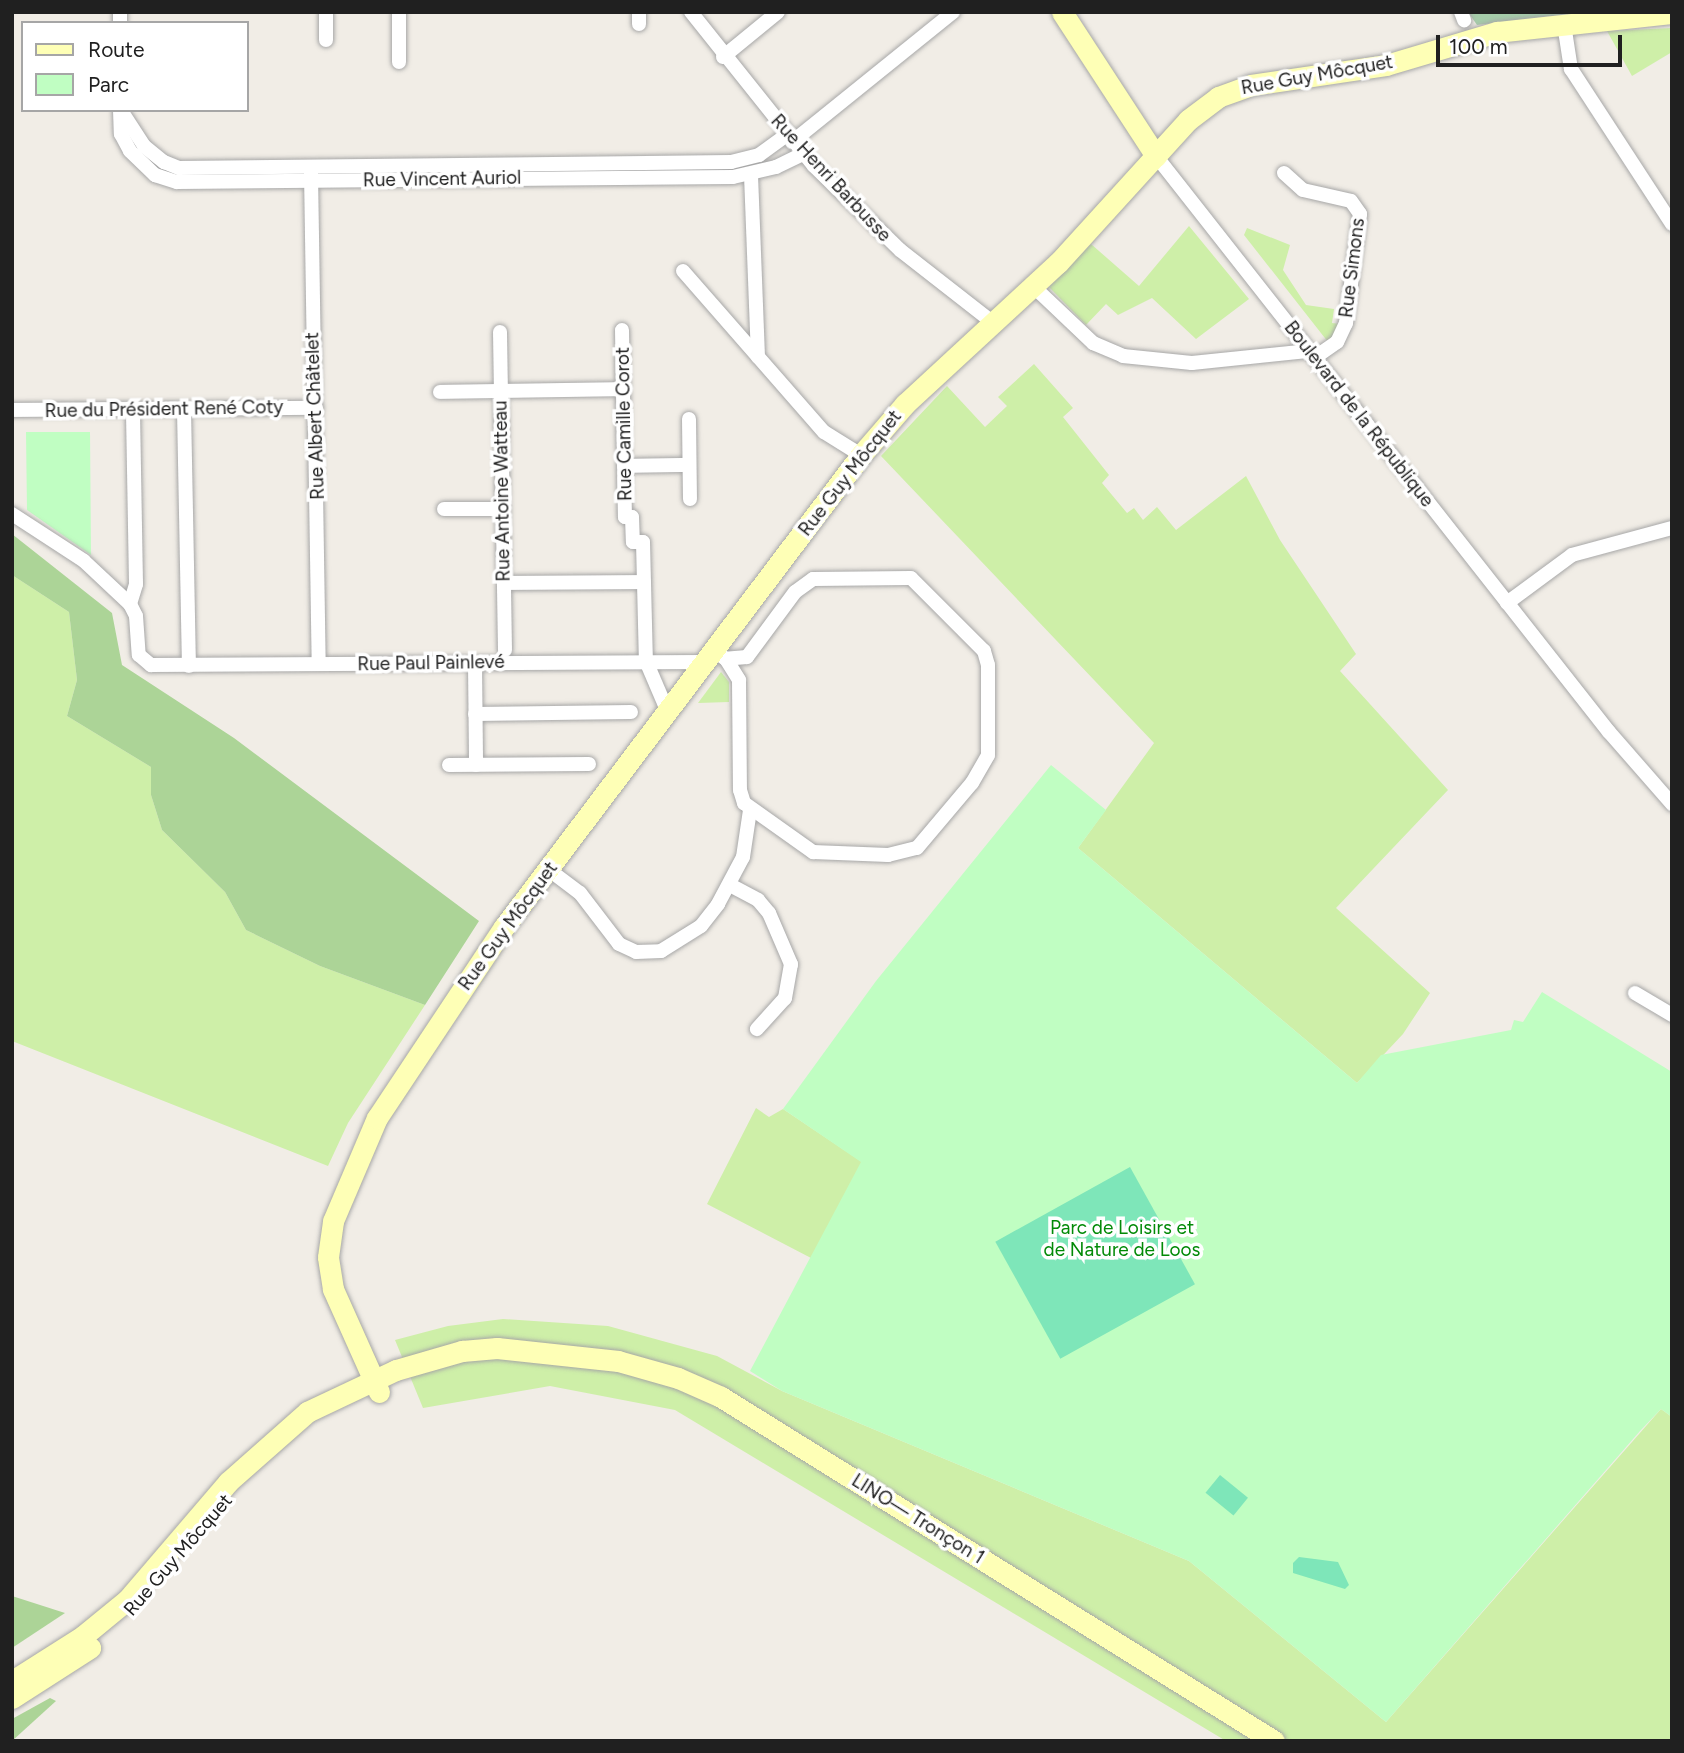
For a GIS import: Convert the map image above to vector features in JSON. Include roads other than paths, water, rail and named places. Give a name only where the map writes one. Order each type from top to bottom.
[{"type":"street","points":[[326,12],[326,40]]},
{"type":"street","points":[[399,12],[399,62]]},
{"type":"street","name":"Rue Henri Barbusse","points":[[691,12],[723,57],[803,154],[900,250],[992,322]]},
{"type":"street","points":[[723,57],[778,12]]},
{"type":"street","name":"Boulevard de la République","points":[[1062,12],[1156,156],[1507,603],[1672,804]]},
{"type":"street","name":"Rue Vincent Auriol","points":[[311,174],[731,162],[759,155],[789,139],[942,15]]},
{"type":"street","name":"Rue Guy Môcquet","points":[[382,1383],[331,1282],[331,1230],[358,1157],[383,1107],[487,951],[548,869],[667,710],[714,657],[861,456],[923,385],[1033,286],[1195,113],[1233,90],[1367,68],[1488,34],[1564,24],[1604,22],[1624,27],[1672,17]]},
{"type":"street","points":[[1564,24],[1571,69],[1672,224]]},
{"type":"street","name":"Rue Vincent Auriol","points":[[122,112],[131,132],[174,167],[311,174],[751,175],[803,154]]},
{"type":"street","name":"Rue Simons","points":[[1284,173],[1303,190],[1350,201],[1360,214],[1346,323],[1337,342],[1312,355]]},
{"type":"street","name":"Rue Albert Châtelet","points":[[311,174],[319,664]]},
{"type":"street","points":[[751,175],[758,357]]},
{"type":"street","points":[[682,271],[824,432],[861,456]]},
{"type":"street","points":[[1033,286],[1094,343],[1123,356],[1192,363],[1312,355]]},
{"type":"street","name":"Rue Camille Corot","points":[[622,330],[625,517],[632,517],[633,542],[643,542],[644,582]]},
{"type":"street","name":"Rue Antoine Watteau","points":[[500,332],[505,650]]},
{"type":"street","points":[[440,392],[623,389]]},
{"type":"street","name":"Rue du Président René Coty","points":[[12,410],[316,408]]},
{"type":"street","points":[[12,514],[84,561],[130,604],[136,584],[133,409]]},
{"type":"street","points":[[184,409],[189,666]]},
{"type":"street","points":[[689,419],[690,499]]},
{"type":"street","points":[[624,466],[689,465]]},
{"type":"street","points":[[444,509],[503,509]]},
{"type":"street","points":[[1507,603],[1572,555],[1672,528]]},
{"type":"street","points":[[827,577],[899,577],[921,584],[979,643],[988,665],[988,755],[972,783],[918,848],[902,854],[818,854],[750,810],[740,790],[739,680],[714,657],[747,657],[807,582],[827,577]]},
{"type":"street","points":[[504,583],[644,582],[646,661],[667,710]]},
{"type":"street","name":"Rue Paul Painlevé","points":[[130,604],[136,617],[139,655],[158,666],[646,661],[714,657]]},
{"type":"street","points":[[475,663],[476,765]]},
{"type":"street","points":[[475,714],[631,712]]},
{"type":"street","points":[[449,765],[589,764]]},
{"type":"street","points":[[548,869],[580,893],[619,944],[645,954],[667,948],[701,926],[730,885],[747,844],[750,810]]},
{"type":"street","points":[[730,885],[769,913],[791,964],[785,998],[757,1029]]},
{"type":"street","points":[[1635,993],[1671,1013]]},
{"type":"street","name":"LINO— Tronçon 1","points":[[382,1383],[489,1358],[540,1352],[634,1365],[720,1397],[1274,1741]]},
{"type":"street","name":"Rue Guy Môcquet","points":[[12,1681],[83,1636],[127,1600],[228,1482],[294,1422],[382,1383]]},
{"type":"street","name":"Rue Guy Môcquet","points":[[12,1698],[61,1669],[104,1635],[240,1484],[273,1461],[312,1423],[382,1383]]},
{"type":"park label","name":"Parc de Loisirs et de Nature de Loos","points":[[1122,1239]]}]
